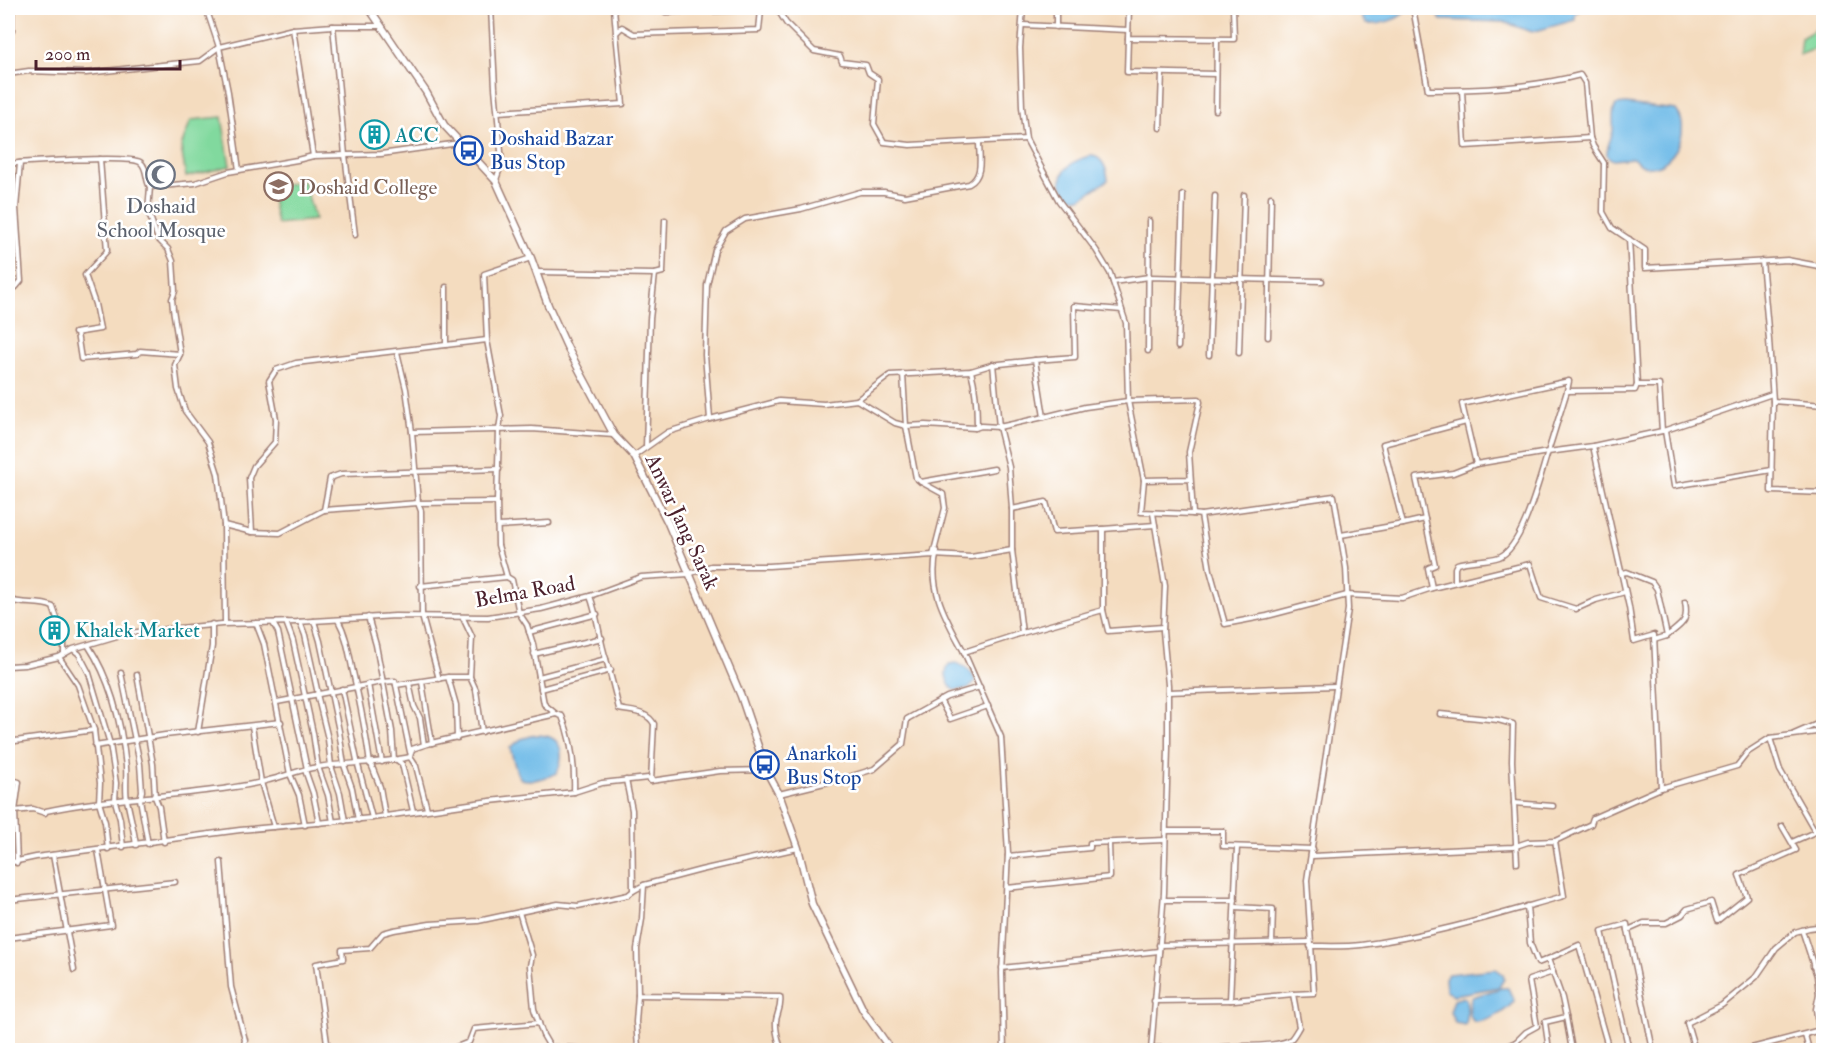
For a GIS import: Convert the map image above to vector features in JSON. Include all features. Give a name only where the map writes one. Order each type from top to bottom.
[{"type":"main road","name":"Anwar Jang Sarak","points":[[369,8],[426,92],[444,125],[496,181],[531,258],[548,305],[568,349],[614,435],[634,456],[668,523],[741,696],[766,770],[778,794],[798,848],[812,904],[863,1010],[891,1050]]},
{"type":"street","points":[[206,8],[219,47],[239,170]]},
{"type":"street","points":[[491,8],[502,162],[496,181]]},
{"type":"street","points":[[498,112],[623,104],[614,8]]},
{"type":"street","points":[[662,8],[665,12],[778,10],[786,23],[814,51],[840,56],[842,62],[866,65],[869,73],[878,79],[874,124],[884,142],[910,145],[1026,139]]},
{"type":"street","points":[[1023,8],[1021,60],[1026,139],[1059,201],[1096,250],[1113,282],[1126,323],[1128,400],[1144,480],[1141,512],[1201,515],[1334,496],[1346,568],[1348,609],[1307,880],[1309,944],[1314,993],[1230,1000],[1154,1001]]},
{"type":"street","points":[[1056,8],[1056,27]]},
{"type":"street","points":[[1129,8],[1127,72],[1216,74]]},
{"type":"street","points":[[1128,38],[1234,39],[1233,8]]},
{"type":"street","points":[[1413,8],[1428,90],[1462,90],[1532,84],[1580,75],[1585,83],[1590,138],[1604,163],[1603,212],[1612,228],[1646,250],[1645,268],[1787,260],[1824,267]]},
{"type":"street","points":[[8,35],[12,30],[10,10]]},
{"type":"street","points":[[616,33],[622,27],[634,34],[759,30],[761,10]]},
{"type":"street","points":[[1023,25],[1128,30]]},
{"type":"street","points":[[333,26],[355,235]]},
{"type":"street","points":[[8,74],[29,71],[86,73],[200,61],[219,47],[293,29],[382,26]]},
{"type":"street","points":[[293,29],[313,156]]},
{"type":"street","points":[[1216,39],[1216,110]]},
{"type":"street","points":[[1160,128],[1162,73]]},
{"type":"street","points":[[1462,90],[1465,146],[1590,138]]},
{"type":"street","points":[[710,419],[705,355],[707,285],[715,250],[726,231],[746,219],[801,209],[860,192],[884,192],[906,196],[969,184],[976,180],[979,174],[979,142]]},
{"type":"street","points":[[150,188],[195,183],[239,170],[313,156],[401,152],[459,143]]},
{"type":"street","points":[[100,159],[107,251],[85,275],[95,303],[100,329],[76,333],[81,358],[137,354],[141,351],[180,354]]},
{"type":"street","points":[[8,164],[100,159],[142,163],[150,188],[148,211],[158,239],[168,249],[173,261],[175,291],[172,299],[180,354],[176,359],[176,375],[185,411],[208,442],[218,474],[224,525],[225,623]]},
{"type":"street","points":[[8,291],[13,290],[21,281],[16,208],[20,163]]},
{"type":"street","points":[[1178,347],[1183,195]]},
{"type":"street","points":[[1239,353],[1244,195]]},
{"type":"street","points":[[1209,355],[1215,196]]},
{"type":"street","points":[[1268,337],[1270,197]]},
{"type":"street","points":[[536,272],[655,274],[663,272],[665,220]]},
{"type":"street","points":[[1148,351],[1149,221]]},
{"type":"street","points":[[1567,391],[1635,390],[1637,385],[1629,239]]},
{"type":"street","points":[[507,577],[498,545],[497,502],[501,416],[488,340],[484,274],[531,258]]},
{"type":"street","points":[[1762,261],[1773,401],[1771,491],[1824,494]]},
{"type":"street","points":[[646,448],[650,319],[655,274]]},
{"type":"street","points":[[1113,282],[1149,277],[1322,281]]},
{"type":"street","points":[[446,287],[446,345]]},
{"type":"street","points":[[634,456],[668,432],[779,401],[824,404],[857,400],[890,375],[971,371],[993,364],[1075,357],[1074,306],[1122,310]]},
{"type":"street","points":[[252,532],[249,478],[254,466],[275,442],[276,418],[269,381],[276,370],[296,363],[488,340]]},
{"type":"street","points":[[397,352],[406,389],[418,503],[421,511],[422,616],[439,679]]},
{"type":"street","points":[[1035,360],[1044,417]]},
{"type":"street","points":[[993,364],[999,427],[1009,467],[1012,550],[1022,633]]},
{"type":"street","points":[[971,371],[975,385],[977,410],[975,428]]},
{"type":"street","points":[[903,374],[906,426],[914,475],[921,483],[943,494],[945,501],[933,555]]},
{"type":"street","points":[[1455,582],[1457,564],[1499,557],[1513,546],[1524,525],[1569,381],[1462,404],[1476,464]]},
{"type":"street","points":[[1637,385],[1659,385],[1663,431],[1674,486],[1772,470]]},
{"type":"street","points":[[1432,588],[1428,568],[1435,565],[1416,478],[1453,473],[1476,464],[1593,446],[1663,431],[1772,393]]},
{"type":"street","points":[[857,400],[895,423],[906,426],[975,428],[999,427],[1085,407],[1128,400],[1199,399],[1199,410],[1189,452],[1193,514]]},
{"type":"street","points":[[1773,401],[1824,405]]},
{"type":"street","points":[[1403,524],[1383,444],[1466,422]]},
{"type":"street","points":[[412,432],[532,429],[614,435]]},
{"type":"street","points":[[1593,446],[1634,641],[1654,636],[1661,788]]},
{"type":"street","points":[[324,510],[330,478],[351,472],[415,473],[499,469]]},
{"type":"street","points":[[921,483],[994,469]]},
{"type":"street","points":[[1144,480],[1189,479]]},
{"type":"street","points":[[224,525],[252,532],[280,532],[324,510],[418,503],[497,502]]},
{"type":"street","points":[[1012,509],[1046,502],[1054,532],[1155,525]]},
{"type":"street","points":[[1153,513],[1165,586],[1164,627],[1168,692],[1163,900],[1151,1049],[1215,1049],[1279,1044],[1291,1039],[1299,1027],[1293,994]]},
{"type":"street","points":[[1201,515],[1210,570],[1225,624],[1267,616],[1347,595],[1402,598],[1432,588],[1530,564],[1541,598],[1558,604],[1576,609],[1596,600],[1625,592]]},
{"type":"street","points":[[1341,535],[1425,519]]},
{"type":"street","points":[[498,526],[549,523]]},
{"type":"street","points":[[1103,529],[1103,610],[1108,631],[1164,627]]},
{"type":"street","name":"Belma Road","points":[[8,666],[25,665],[61,656],[73,649],[127,633],[225,623],[300,622],[368,617],[489,617],[519,613],[590,596],[641,577],[689,574],[711,566],[769,566],[933,555],[971,557],[1012,550]]},
{"type":"street","points":[[933,555],[937,551],[933,571],[939,603],[1002,737],[1008,856],[1001,1005],[1004,1050]]},
{"type":"street","points":[[1621,573],[1627,572],[1652,582],[1659,595],[1667,636]]},
{"type":"street","points":[[420,586],[507,577],[512,580],[519,613],[529,632],[544,704],[562,716],[569,733],[575,766],[574,792]]},
{"type":"street","points":[[590,596],[597,614],[619,709],[644,713],[654,724],[651,781]]},
{"type":"street","points":[[8,599],[16,603],[47,604],[53,607],[64,638],[61,656],[78,685],[93,730],[100,783],[99,802],[105,822],[108,849]]},
{"type":"street","points":[[1654,640],[1667,636],[1682,626],[1687,613],[1685,602]]},
{"type":"street","points":[[964,652],[1103,610]]},
{"type":"street","points":[[529,632],[597,614]]},
{"type":"street","points":[[368,617],[376,645],[396,760],[402,764],[413,811]]},
{"type":"street","points":[[462,617],[472,638],[471,676],[476,690],[482,732]]},
{"type":"street","points":[[338,620],[344,632],[371,764],[380,787],[385,816]]},
{"type":"street","points":[[314,621],[358,820]]},
{"type":"street","points":[[286,622],[293,641],[318,767],[328,795],[333,822]]},
{"type":"street","points":[[300,622],[305,635],[328,739],[331,766],[345,821]]},
{"type":"street","points":[[256,623],[264,644],[290,774],[305,825]]},
{"type":"street","points":[[273,623],[278,632],[319,824]]},
{"type":"street","points":[[198,732],[212,646],[212,624]]},
{"type":"street","points":[[534,654],[602,638]]},
{"type":"street","points":[[88,645],[103,671],[115,712],[122,742],[127,800],[136,845]]},
{"type":"street","points":[[73,649],[79,654],[89,673],[110,744],[116,783],[115,801],[120,819],[123,847]]},
{"type":"street","points":[[539,677],[606,659]]},
{"type":"street","points":[[541,689],[611,670]]},
{"type":"street","points":[[121,673],[140,764],[142,791],[140,799],[148,844]]},
{"type":"street","points":[[137,675],[164,842]]},
{"type":"street","points":[[396,685],[471,676]]},
{"type":"street","points":[[448,677],[456,705],[457,738]]},
{"type":"street","points":[[277,702],[356,686],[395,681],[410,755],[416,766],[427,809]]},
{"type":"street","points":[[422,682],[432,743]]},
{"type":"street","points":[[409,683],[414,706],[420,718],[424,745]]},
{"type":"street","points":[[368,684],[382,762]]},
{"type":"street","points":[[1168,692],[1335,686]]},
{"type":"street","points":[[1824,686],[1822,687],[1824,693]]},
{"type":"street","points":[[778,794],[874,769],[903,744],[907,719],[940,700],[980,687]]},
{"type":"street","points":[[342,689],[372,818]]},
{"type":"street","points":[[940,700],[950,719],[988,706]]},
{"type":"street","points":[[410,755],[412,749],[424,745],[556,714]]},
{"type":"street","points":[[1440,714],[1498,720],[1513,724],[1512,760],[1517,863]]},
{"type":"street","points":[[1790,735],[1824,721]]},
{"type":"street","points":[[95,746],[281,722]]},
{"type":"street","points":[[252,725],[261,783],[274,827]]},
{"type":"street","points":[[8,742],[93,730]]},
{"type":"street","points":[[1312,856],[1515,846],[1528,842],[1556,841],[1592,824],[1593,818],[1661,788],[1737,766],[1748,752],[1770,738],[1824,730]]},
{"type":"street","points":[[1770,738],[1780,770],[1815,831]]},
{"type":"street","points":[[15,811],[33,809],[45,813],[46,810],[99,802],[261,783],[318,767],[371,764],[410,755]]},
{"type":"street","points":[[8,768],[9,779],[19,782],[15,811],[17,863]]},
{"type":"street","points":[[8,863],[17,863],[36,857],[164,842],[240,830],[358,820],[427,809],[574,792],[602,783],[626,780],[648,778],[651,781],[720,771],[766,770]]},
{"type":"street","points":[[626,780],[632,810],[633,891]]},
{"type":"street","points":[[1514,803],[1552,806]]},
{"type":"street","points":[[1628,930],[1644,923],[1666,924],[1682,915],[1687,909],[1711,902],[1717,921],[1747,897],[1739,875],[1796,849],[1782,826]]},
{"type":"street","points":[[1792,842],[1824,828]]},
{"type":"street","points":[[1166,831],[1222,831],[1223,846],[1313,849]]},
{"type":"street","points":[[1008,856],[1089,848],[1090,843],[1165,840]]},
{"type":"street","points":[[1159,945],[1272,943],[1358,945],[1407,938],[1461,926],[1564,896],[1556,841]]},
{"type":"street","points":[[1006,888],[1110,877],[1109,842]]},
{"type":"street","points":[[1230,1000],[1238,846]]},
{"type":"street","points":[[327,1050],[316,964],[343,958],[342,950],[370,948],[383,933],[394,930],[430,924],[478,921],[558,904],[578,906],[628,895],[644,885],[755,856],[798,848]]},
{"type":"street","points":[[8,938],[111,925],[98,850]]},
{"type":"street","points":[[53,855],[74,970]]},
{"type":"street","points":[[221,862],[231,987],[245,1040],[243,1050]]},
{"type":"street","points":[[8,900],[175,882]]},
{"type":"street","points":[[628,1050],[638,1047],[637,949],[644,885]]},
{"type":"street","points":[[1163,900],[1235,900]]},
{"type":"street","points":[[1527,906],[1532,949],[1538,963],[1579,945],[1609,1050]]},
{"type":"street","points":[[1234,907],[1273,909],[1272,943]]},
{"type":"street","points":[[519,912],[532,956],[530,966],[533,1001],[539,1023],[550,1047],[609,1050]]},
{"type":"street","points":[[1629,1050],[1602,931],[1627,924],[1653,1050]]},
{"type":"street","points":[[1695,1050],[1687,1023],[1722,1005],[1756,977],[1776,948],[1795,932],[1824,926]]},
{"type":"street","points":[[1743,1050],[1821,1030],[1816,1009],[1819,994],[1817,976],[1802,930]]},
{"type":"street","points":[[1002,968],[1159,951]]},
{"type":"street","points":[[1548,959],[1566,1017],[1572,1050]]},
{"type":"street","points":[[1813,966],[1824,964]]},
{"type":"street","points":[[1498,1050],[1516,1042],[1526,1032],[1537,1026],[1529,980],[1553,972]]},
{"type":"street","points":[[638,995],[780,997],[776,1032],[781,1050]]},
{"type":"street","points":[[1549,1050],[1545,1022],[1566,1017]]},
{"type":"street","points":[[449,1050],[469,1042],[474,1029],[539,1023]]},
{"type":"street","points":[[1805,1035],[1809,1050]]},
{"type":"street","points":[[1516,1042],[1517,1050]]},
{"type":"green space","points":[[1823,25],[1823,46],[1799,55],[1801,38]]},
{"type":"green space","points":[[222,117],[230,166],[186,177],[181,147],[191,120]]},
{"type":"green space","points":[[304,181],[315,220],[277,224],[271,194],[281,185]]},
{"type":"water","points":[[1361,8],[1408,8],[1395,19],[1384,23],[1366,24],[1362,18]]},
{"type":"water","points":[[1441,8],[1575,8],[1579,11],[1575,14],[1575,20],[1532,32],[1504,22],[1441,20],[1439,17]]},
{"type":"water","points":[[1626,104],[1676,110],[1681,121],[1682,133],[1679,145],[1663,163],[1653,167],[1643,166],[1633,158],[1613,160],[1607,156],[1613,131],[1614,108],[1616,105]]},
{"type":"water","points":[[1090,156],[1101,160],[1108,180],[1081,198],[1071,197],[1062,184],[1064,172],[1075,162]]},
{"type":"water","points":[[956,663],[966,668],[973,676],[975,683],[968,689],[954,690],[947,681],[949,664]]},
{"type":"water","points":[[535,735],[551,737],[556,741],[561,751],[560,765],[557,773],[535,780],[521,779],[510,748],[521,739]]},
{"type":"water","points":[[1496,969],[1503,974],[1504,979],[1499,987],[1454,995],[1446,991],[1445,978],[1448,974]]},
{"type":"water","points":[[1508,988],[1514,1001],[1496,1016],[1474,1022],[1469,1007],[1472,997]]},
{"type":"water","points":[[1463,997],[1466,999],[1467,1009],[1465,1025],[1455,1023],[1450,1012],[1454,1000]]},
{"type":"place","name":"ACC","points":[[374,135]]},
{"type":"place","name":"Doshaid Bazar Bus Stop","points":[[469,150]]},
{"type":"place","name":"Doshaid School Mosque","points":[[161,175]]},
{"type":"place","name":"Doshaid College","points":[[278,187]]},
{"type":"place","name":"Khalek Market","points":[[54,630]]},
{"type":"place","name":"Anarkoli Bus Stop","points":[[765,765]]}]
